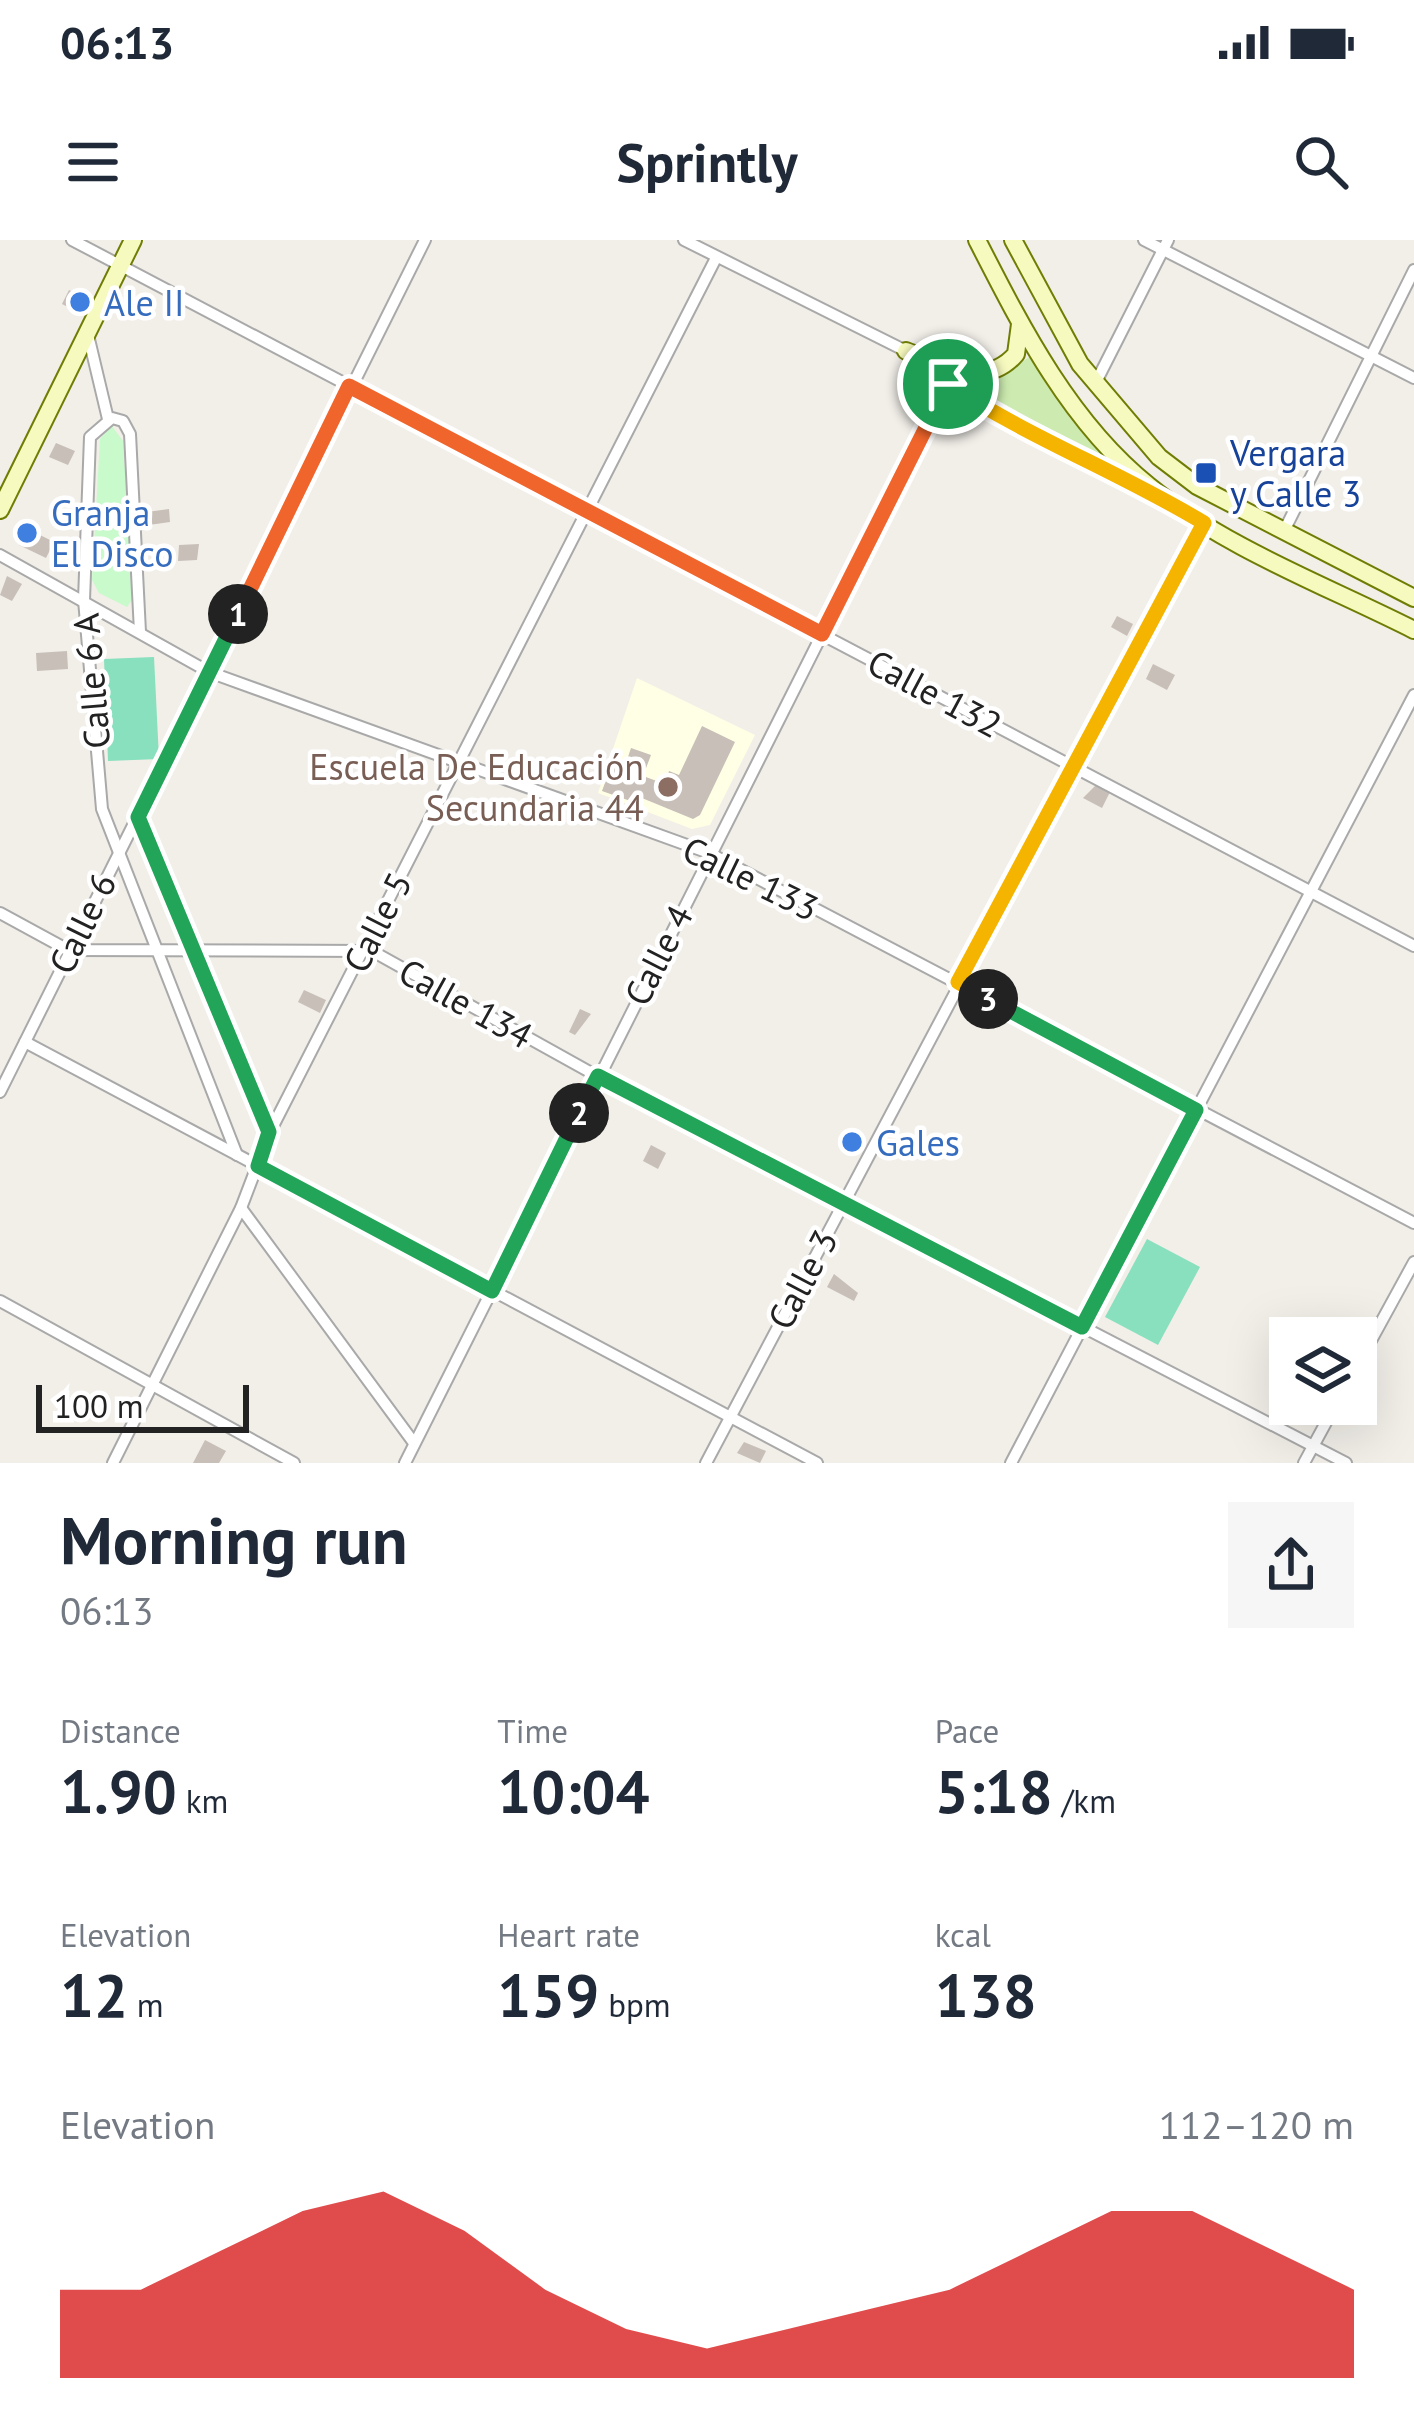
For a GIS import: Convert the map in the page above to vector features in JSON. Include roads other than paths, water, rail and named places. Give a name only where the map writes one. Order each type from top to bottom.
[{"type":"main road","points":[[0,510],[133,240]]},
{"type":"main road","points":[[977,240],[1019,323],[1086,421],[1161,496],[1204,523],[1414,630]]},
{"type":"main road","points":[[1013,240],[1058,328],[1095,384],[1144,444],[1183,477],[1414,598]]},
{"type":"main road","points":[[906,351],[958,371],[986,374],[1016,354],[1019,323]]},
{"type":"street","name":"Calle 132","points":[[72,240],[1414,946]]},
{"type":"street","name":"Calle 6","points":[[0,1092],[425,240]]},
{"type":"street","points":[[684,240],[906,351],[948,384],[1027,433],[1161,496]]},
{"type":"street","points":[[1144,240],[1166,245],[1414,378]]},
{"type":"street","points":[[1095,384],[1166,245]]},
{"type":"street","name":"Calle 5","points":[[113,1463],[241,1208],[269,1132],[716,258]]},
{"type":"street","points":[[1285,530],[1414,270]]},
{"type":"street","points":[[88,331],[108,419]]},
{"type":"street","name":"Calle 4","points":[[404,1463],[948,384]]},
{"type":"street","name":"Calle 6 A","points":[[140,632],[130,434],[122,421],[108,419],[91,437],[84,600],[102,808],[237,1155]]},
{"type":"street","name":"Calle 3","points":[[706,1463],[1204,523]]},
{"type":"street","name":"Calle 133","points":[[0,555],[209,672],[709,853],[1414,1223]]},
{"type":"street","points":[[1011,1463],[1414,695]]},
{"type":"street","points":[[138,817],[269,1132]]},
{"type":"street","name":"Calle 134","points":[[0,913],[68,950],[364,950],[842,1204],[1346,1463]]},
{"type":"street","points":[[25,1042],[818,1463]]},
{"type":"street","points":[[241,1208],[414,1443]]},
{"type":"street","points":[[1377,1330],[1414,1262]]},
{"type":"street","points":[[0,1301],[294,1463]]},
{"type":"street","points":[[1304,1463],[1324,1425]]},
{"type":"place","name":"Ale II","points":[[80,302]]},
{"type":"place","name":"Vergara y Calle 3","points":[[1206,473]]},
{"type":"place","name":"Granja El Disco","points":[[27,533]]},
{"type":"place","name":"Escuela De Educación Secundaria 44","points":[[668,787]]},
{"type":"place","name":"Gales","points":[[852,1142]]}]
